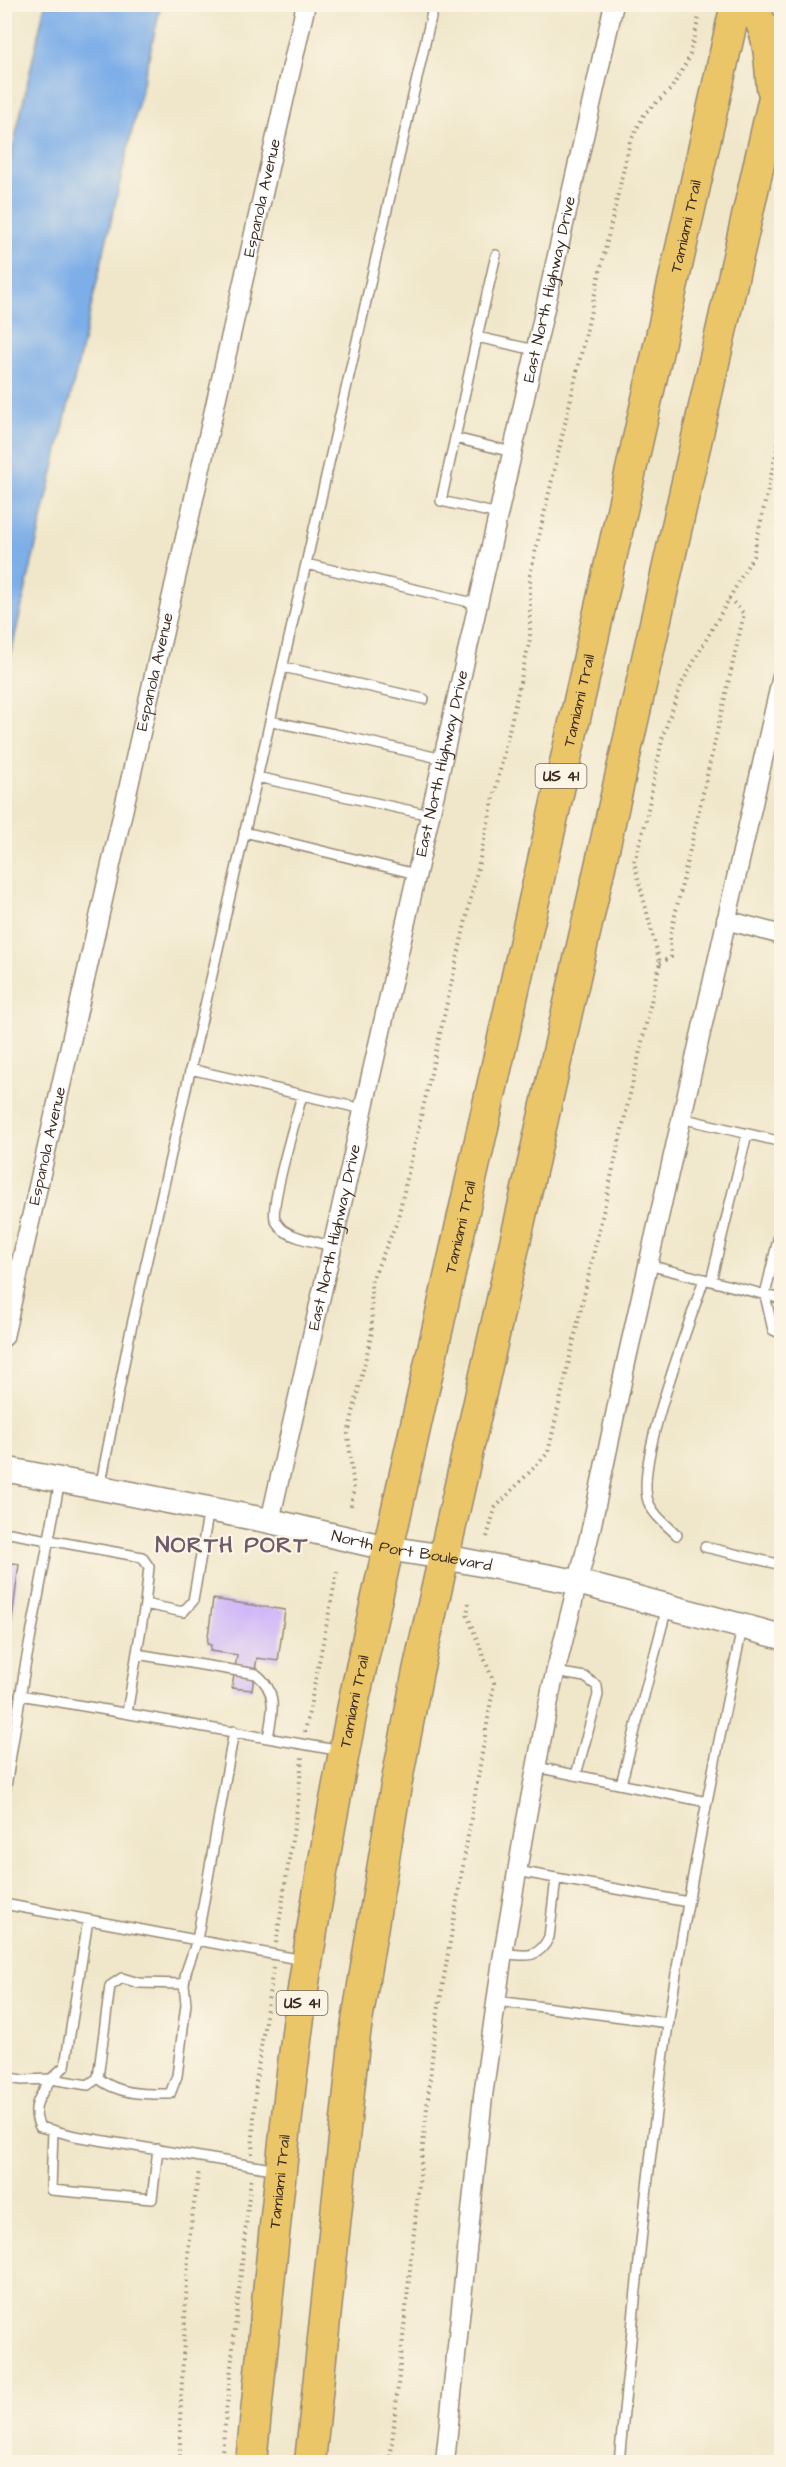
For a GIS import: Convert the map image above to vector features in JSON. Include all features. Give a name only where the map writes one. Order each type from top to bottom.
[{"type":"main road","name":"Tamiami Trail","points":[[251,2463],[266,2168],[308,1961],[344,1752],[387,1548],[736,4]]},
{"type":"main road","points":[[743,4],[758,17],[767,41],[773,100]]},
{"type":"main road","points":[[310,2463],[341,2148],[355,2034],[395,1791],[444,1557],[782,62]]},
{"type":"street","name":"Espanola Avenue","points":[[4,1337],[306,4]]},
{"type":"street","name":"East North Highway Drive","points":[[270,1521],[614,4]]},
{"type":"street","points":[[445,2463],[483,2096],[503,1953],[536,1767],[555,1672],[591,1529],[726,920],[778,709],[782,676]]},
{"type":"street","points":[[726,920],[782,935]]},
{"type":"street","name":"North Port Boulevard","points":[[4,1469],[270,1521],[387,1548],[577,1582],[782,1637]]},
{"type":"lane","points":[[100,1488],[129,1338],[434,4]]},
{"type":"lane","points":[[496,255],[441,501],[498,514]]},
{"type":"lane","points":[[477,337],[536,350]]},
{"type":"lane","points":[[455,438],[512,452]]},
{"type":"lane","points":[[306,564],[478,604]]},
{"type":"lane","points":[[282,667],[424,699]]},
{"type":"lane","points":[[270,722],[443,759]]},
{"type":"lane","points":[[257,777],[430,814]]},
{"type":"lane","points":[[244,832],[417,874]]},
{"type":"lane","points":[[190,1069],[363,1109]]},
{"type":"lane","points":[[302,1095],[279,1184],[274,1207],[275,1219],[282,1229],[294,1235],[332,1246]]},
{"type":"lane","points":[[681,1118],[782,1142]]},
{"type":"lane","points":[[678,1535],[653,1511],[647,1499],[645,1477],[659,1415],[707,1280],[747,1134]]},
{"type":"lane","points":[[782,1222],[765,1295],[773,1330],[782,1334]]},
{"type":"lane","points":[[648,1265],[782,1299]]},
{"type":"lane","points":[[4,1799],[20,1695],[60,1480]]},
{"type":"lane","points":[[145,1604],[183,1612],[193,1601],[209,1509]]},
{"type":"lane","points":[[4,1532],[142,1557],[149,1567],[128,1713]]},
{"type":"lane","points":[[705,1548],[782,1565]]},
{"type":"lane","points":[[621,1785],[667,1607]]},
{"type":"lane","points":[[619,2463],[639,2263],[669,2023],[688,1902],[742,1628]]},
{"type":"lane","points":[[137,1654],[256,1674],[267,1685],[273,1700],[268,1737]]},
{"type":"lane","points":[[555,1672],[585,1677],[597,1686],[598,1695],[576,1775]]},
{"type":"lane","points":[[20,1695],[344,1752]]},
{"type":"lane","points":[[98,2078],[109,2086],[135,2094],[170,2094],[177,2076],[186,2004],[184,1984],[197,1940],[234,1731]]},
{"type":"lane","points":[[536,1767],[707,1802]]},
{"type":"lane","points":[[517,1871],[688,1902]]},
{"type":"lane","points":[[503,1953],[533,1955],[545,1945],[549,1937],[556,1878]]},
{"type":"lane","points":[[4,1904],[308,1961]]},
{"type":"lane","points":[[88,1920],[65,2066],[51,2079],[35,2104],[35,2117],[40,2127],[75,2136],[266,2168]]},
{"type":"lane","points":[[4,2077],[22,2080],[51,2079],[88,2085],[98,2078],[110,1986],[122,1978],[139,1983],[184,1984]]},
{"type":"lane","points":[[496,2001],[669,2023]]},
{"type":"lane","points":[[53,2130],[51,2190],[152,2199],[158,2149]]},
{"type":"path","points":[[351,1506],[354,1489],[348,1434],[372,1332],[371,1282],[397,1222],[525,663],[530,639],[530,575],[630,142],[645,113],[671,89],[689,58],[699,17]]},
{"type":"path","points":[[487,1537],[495,1508],[548,1453],[660,963],[634,862],[667,725],[682,683],[753,556],[782,427]]},
{"type":"path","points":[[660,963],[671,957],[670,937],[744,614],[729,598]]},
{"type":"path","points":[[221,2463],[266,2168],[256,2081],[298,1802],[303,1744],[337,1572]]},
{"type":"path","points":[[390,2463],[435,2030],[495,1683],[467,1614],[470,1603]]},
{"type":"path","points":[[180,2463],[189,2239],[202,2157]]},
{"type":"water","points":[[45,5],[161,5],[5,679],[5,183]]},
{"type":"building","points":[[4,1562],[19,1564],[6,1667],[4,1667]]},
{"type":"building","points":[[213,1599],[285,1610],[278,1661],[257,1658],[252,1690],[232,1688],[237,1655],[210,1651],[211,1645],[207,1644]]},
{"type":"district","name":"NORTH PORT","points":[[232,1545]]}]
